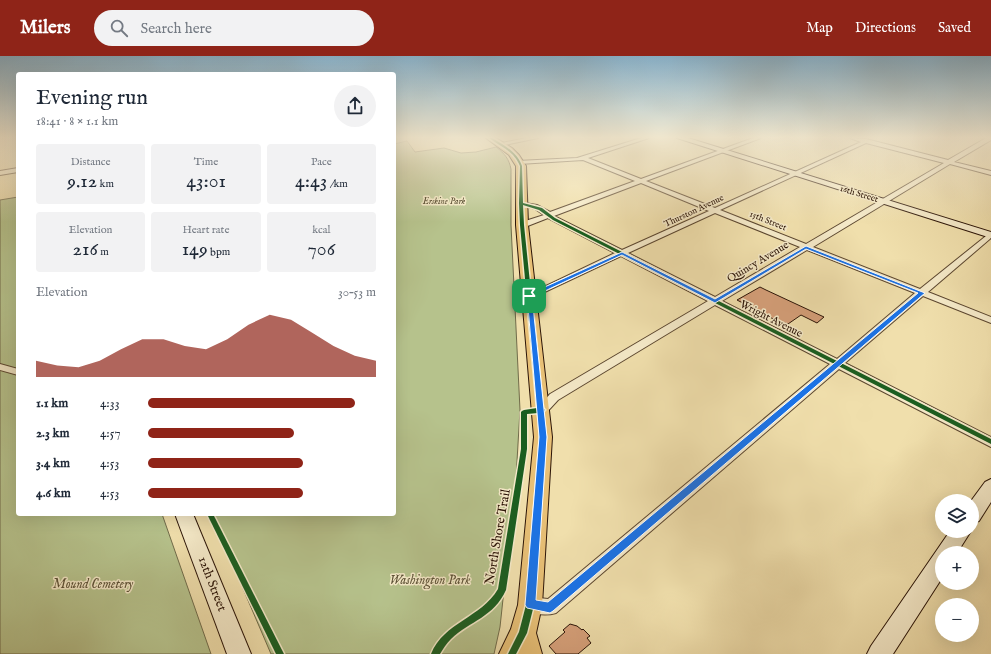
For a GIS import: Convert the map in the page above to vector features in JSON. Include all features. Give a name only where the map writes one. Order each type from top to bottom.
[{"type":"main road","points":[[519,166],[522,225],[542,410],[543,437],[530,605],[521,647]]},
{"type":"street","name":"15th Street","points":[[601,166],[991,320]]},
{"type":"street","points":[[522,225],[684,166]]},
{"type":"street","name":"16th Street","points":[[770,166],[991,235]]},
{"type":"street","name":"Thurston Avenue","points":[[529,296],[812,166]]},
{"type":"street","name":"Quincy Avenue","points":[[542,410],[554,397],[941,166]]},
{"type":"street","points":[[963,166],[991,173]]},
{"type":"street","points":[[0,173],[16,170]]},
{"type":"street","name":"Wright Avenue","points":[[522,203],[528,209],[542,215],[549,216],[991,442]]},
{"type":"street","points":[[530,605],[550,608],[991,235]]},
{"type":"street","points":[[0,367],[16,371]]},
{"type":"street","points":[[979,505],[991,487]]},
{"type":"street","name":"12th Street","points":[[185,516],[239,654]]},
{"type":"street","points":[[879,654],[935,570]]},
{"type":"green space","name":"Washington Park","points":[[396,166],[510,166],[511,225],[520,410],[516,478],[500,627],[494,654],[271,654],[212,516],[396,516]]},
{"type":"green space","name":"Mound Cemetery","points":[[16,197],[16,516],[163,516],[211,654],[0,654],[0,200]]},
{"type":"building","points":[[760,287],[824,317],[817,323],[801,315],[788,324],[783,324],[737,300]]},
{"type":"building","points":[[570,624],[577,626],[582,630],[583,629],[590,636],[587,638],[591,643],[578,654],[556,654],[549,646],[565,632],[563,630]]},
{"type":"cycle path","points":[[512,654],[523,633],[530,605],[543,437],[522,225],[521,166]]},
{"type":"cycle path","points":[[521,203],[541,209],[554,219],[991,442]]},
{"type":"cycle path","name":"North Shore Trail","points":[[435,654],[441,644],[454,631],[484,612],[494,602],[502,590],[524,449],[524,412],[542,410]]},
{"type":"cycle path","points":[[211,516],[280,654]]},
{"type":"route","points":[[806,247],[922,293],[550,608],[530,605],[543,437],[542,410],[529,296],[622,254],[715,301],[806,247]]},
{"type":"park label","name":"Erskine Park","points":[[444,201]]}]
